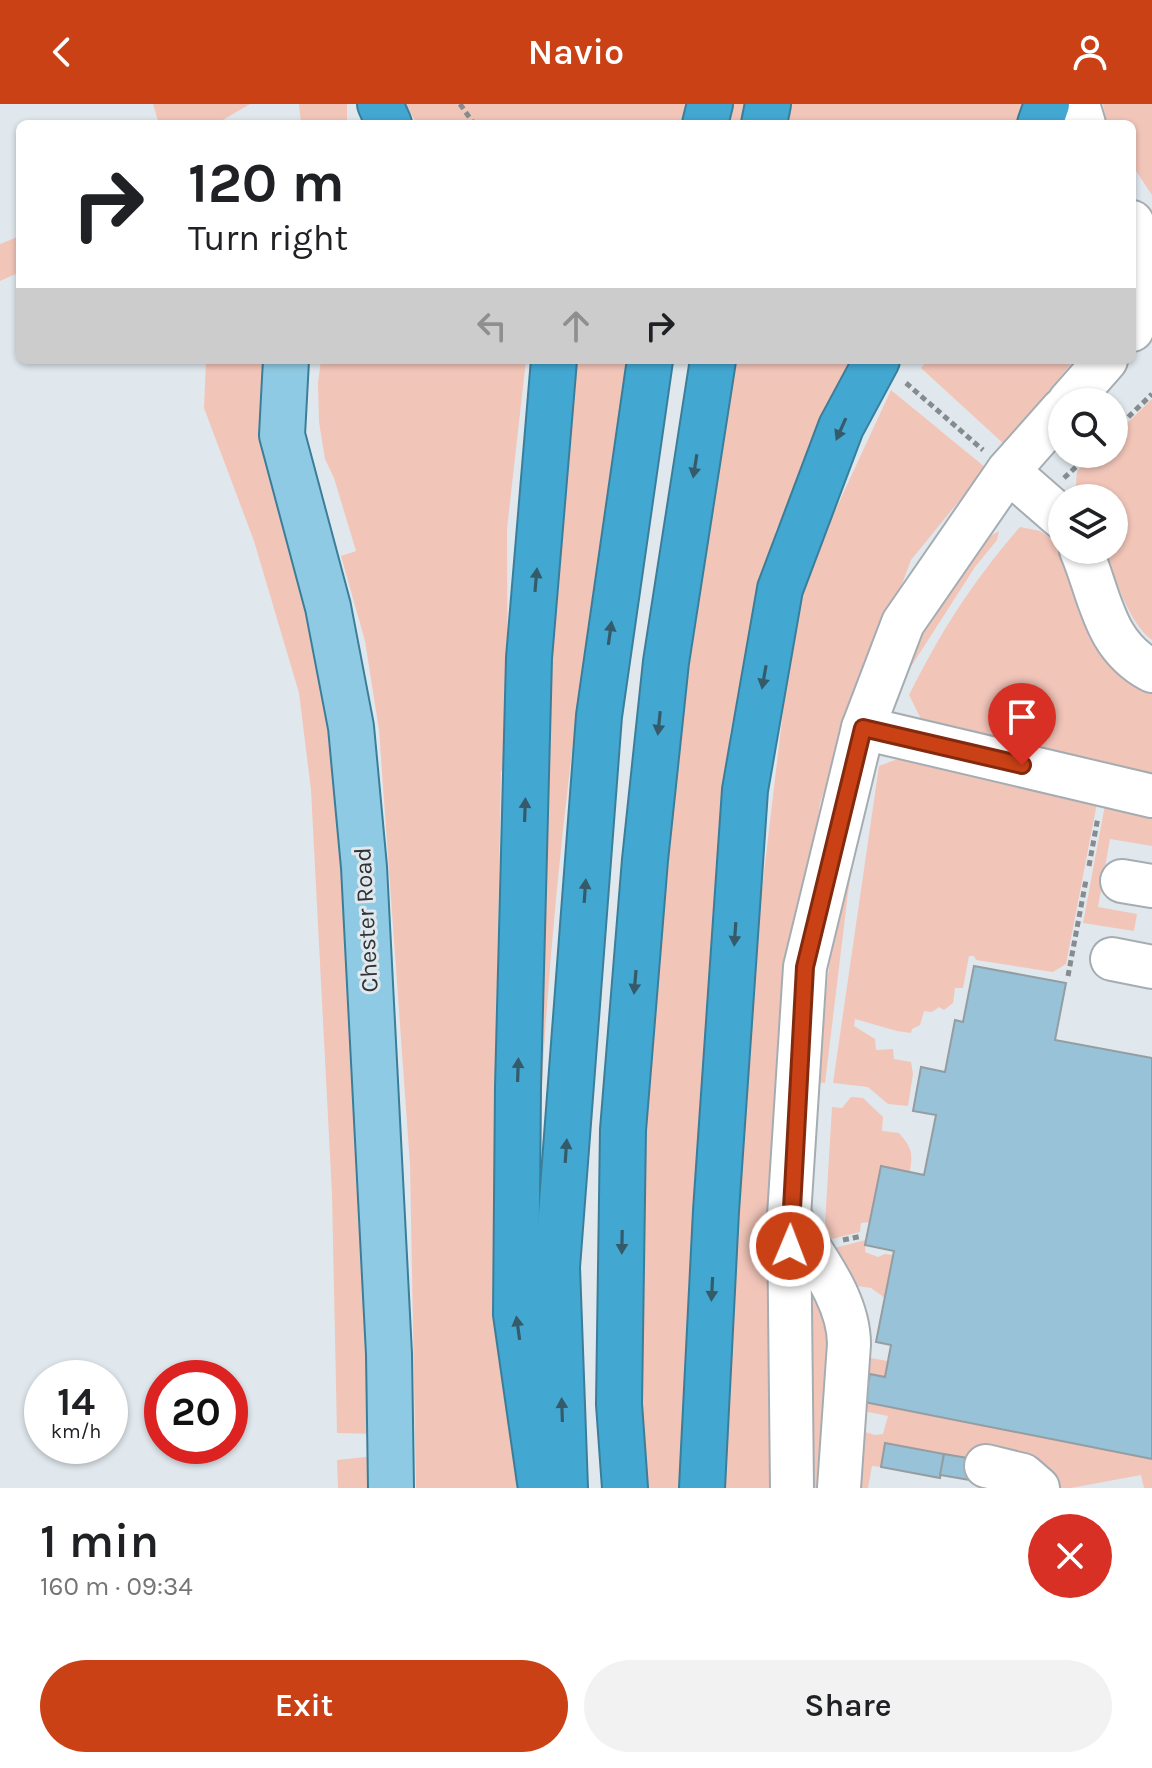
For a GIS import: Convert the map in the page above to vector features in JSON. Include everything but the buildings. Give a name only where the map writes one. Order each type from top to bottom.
[{"type":"highway","points":[[541,1488],[516,1314],[518,1087],[529,658],[554,364]]},
{"type":"highway","points":[[702,1488],[716,1211],[745,790],[780,589],[841,427],[888,369]]},
{"type":"highway","points":[[565,1488],[557,1267],[599,716],[647,371]]},
{"type":"highway","points":[[625,1488],[619,1404],[623,1130],[645,860],[666,662],[710,374]]},
{"type":"main road","name":"Chester Road","points":[[286,364],[282,435],[328,607],[354,758],[364,867],[389,1339],[391,1488]]},
{"type":"lane","points":[[1136,229],[1149,267],[1148,295],[1136,321]]},
{"type":"lane","points":[[1081,388],[1102,364]]},
{"type":"lane","points":[[792,1488],[789,1216],[805,967],[863,728],[903,623],[1008,471],[1048,426]]},
{"type":"lane","points":[[1008,471],[1048,505]]},
{"type":"lane","points":[[1087,564],[1107,625],[1131,659],[1152,671]]},
{"type":"lane","points":[[863,728],[1152,796]]},
{"type":"lane","points":[[789,1216],[841,1303],[848,1321],[839,1488]]},
{"type":"lane","points":[[986,1466],[1023,1475],[1038,1488]]},
{"type":"path","points":[[888,369],[1008,471]]},
{"type":"path","points":[[1128,417],[1152,394]]},
{"type":"shaded area","points":[[153,104],[250,104],[223,120],[158,120]]},
{"type":"shaded area","points":[[299,104],[347,104],[347,120],[301,120]]},
{"type":"shaded area","points":[[405,104],[1030,104],[1023,120],[415,120]]},
{"type":"shaded area","points":[[1103,104],[1152,104],[1152,195],[1136,171],[1136,120],[1106,120]]},
{"type":"shaded area","points":[[16,238],[16,274],[0,281],[0,244]]},
{"type":"shaded area","points":[[206,364],[268,364],[339,738],[378,1434],[337,1433],[332,1194],[311,790],[299,693],[254,541],[204,408]]},
{"type":"shaded area","points":[[320,364],[526,364],[507,529],[508,772],[501,771],[494,1139],[506,1365],[517,1488],[416,1488],[410,1165],[379,730],[365,641],[341,556],[356,551],[334,478],[325,459],[319,422]]},
{"type":"shaded area","points":[[575,364],[628,364],[596,569],[557,884],[541,1094],[537,1200],[528,876]]},
{"type":"shaded area","points":[[724,364],[855,364],[776,530],[730,733],[710,974],[683,1488],[634,1488],[633,1270],[681,642]]},
{"type":"shaded area","points":[[924,364],[1071,364],[1048,388],[1048,392],[1005,445],[921,368]]},
{"type":"shaded area","points":[[891,390],[986,468],[911,560],[820,803],[795,1019],[774,1488],[720,1488],[760,906],[797,593]]},
{"type":"shaded area","points":[[1152,399],[1152,640],[1129,611],[1111,564],[1128,564],[1128,484],[1076,484],[1080,468],[1128,468],[1128,422]]},
{"type":"shaded area","points":[[1020,527],[1040,531],[1048,536],[1048,564],[1072,564],[1152,682],[1152,776],[931,727],[921,719],[909,695],[946,628]]},
{"type":"shaded area","points":[[999,531],[997,540],[975,567],[912,665],[905,671],[943,594],[971,556]]},
{"type":"shaded area","points":[[908,759],[1098,798],[1066,964],[1053,972],[976,960],[974,956],[969,956],[963,988],[955,988],[953,1003],[944,1010],[939,1007],[932,1012],[924,1011],[920,1025],[911,1033],[855,1019],[854,1026],[875,1039],[876,1050],[893,1049],[894,1059],[911,1062],[913,1074],[908,1106],[888,1104],[868,1087],[833,1083],[879,766]]},
{"type":"shaded area","points":[[866,777],[848,893],[825,1083],[815,1082],[839,886]]},
{"type":"shaded area","points":[[1105,805],[1152,807],[1152,846],[1110,839],[1098,907],[1137,914],[1134,931],[1083,923]]},
{"type":"shaded area","points":[[851,1097],[863,1098],[883,1117],[882,1131],[899,1133],[903,1138],[910,1151],[910,1172],[881,1167],[870,1222],[861,1223],[860,1232],[824,1241],[832,1107],[842,1108]]},
{"type":"shaded area","points":[[866,1240],[865,1252],[878,1257],[893,1255],[885,1298],[871,1288],[851,1285],[830,1249]]},
{"type":"shaded area","points":[[806,1268],[839,1318],[831,1488],[806,1488]]},
{"type":"shaded area","points":[[865,1357],[888,1361],[885,1377],[865,1403],[1152,1459],[1152,1488],[1144,1488],[1141,1475],[1055,1488],[980,1460],[885,1443],[881,1467],[872,1466],[868,1488],[855,1488],[862,1431],[883,1434],[888,1416],[863,1411]]},
{"type":"shaded area","points":[[375,1456],[376,1488],[338,1488],[337,1460]]},
{"type":"route","points":[[790,1246],[789,1216],[805,967],[863,728],[1022,765]]}]
